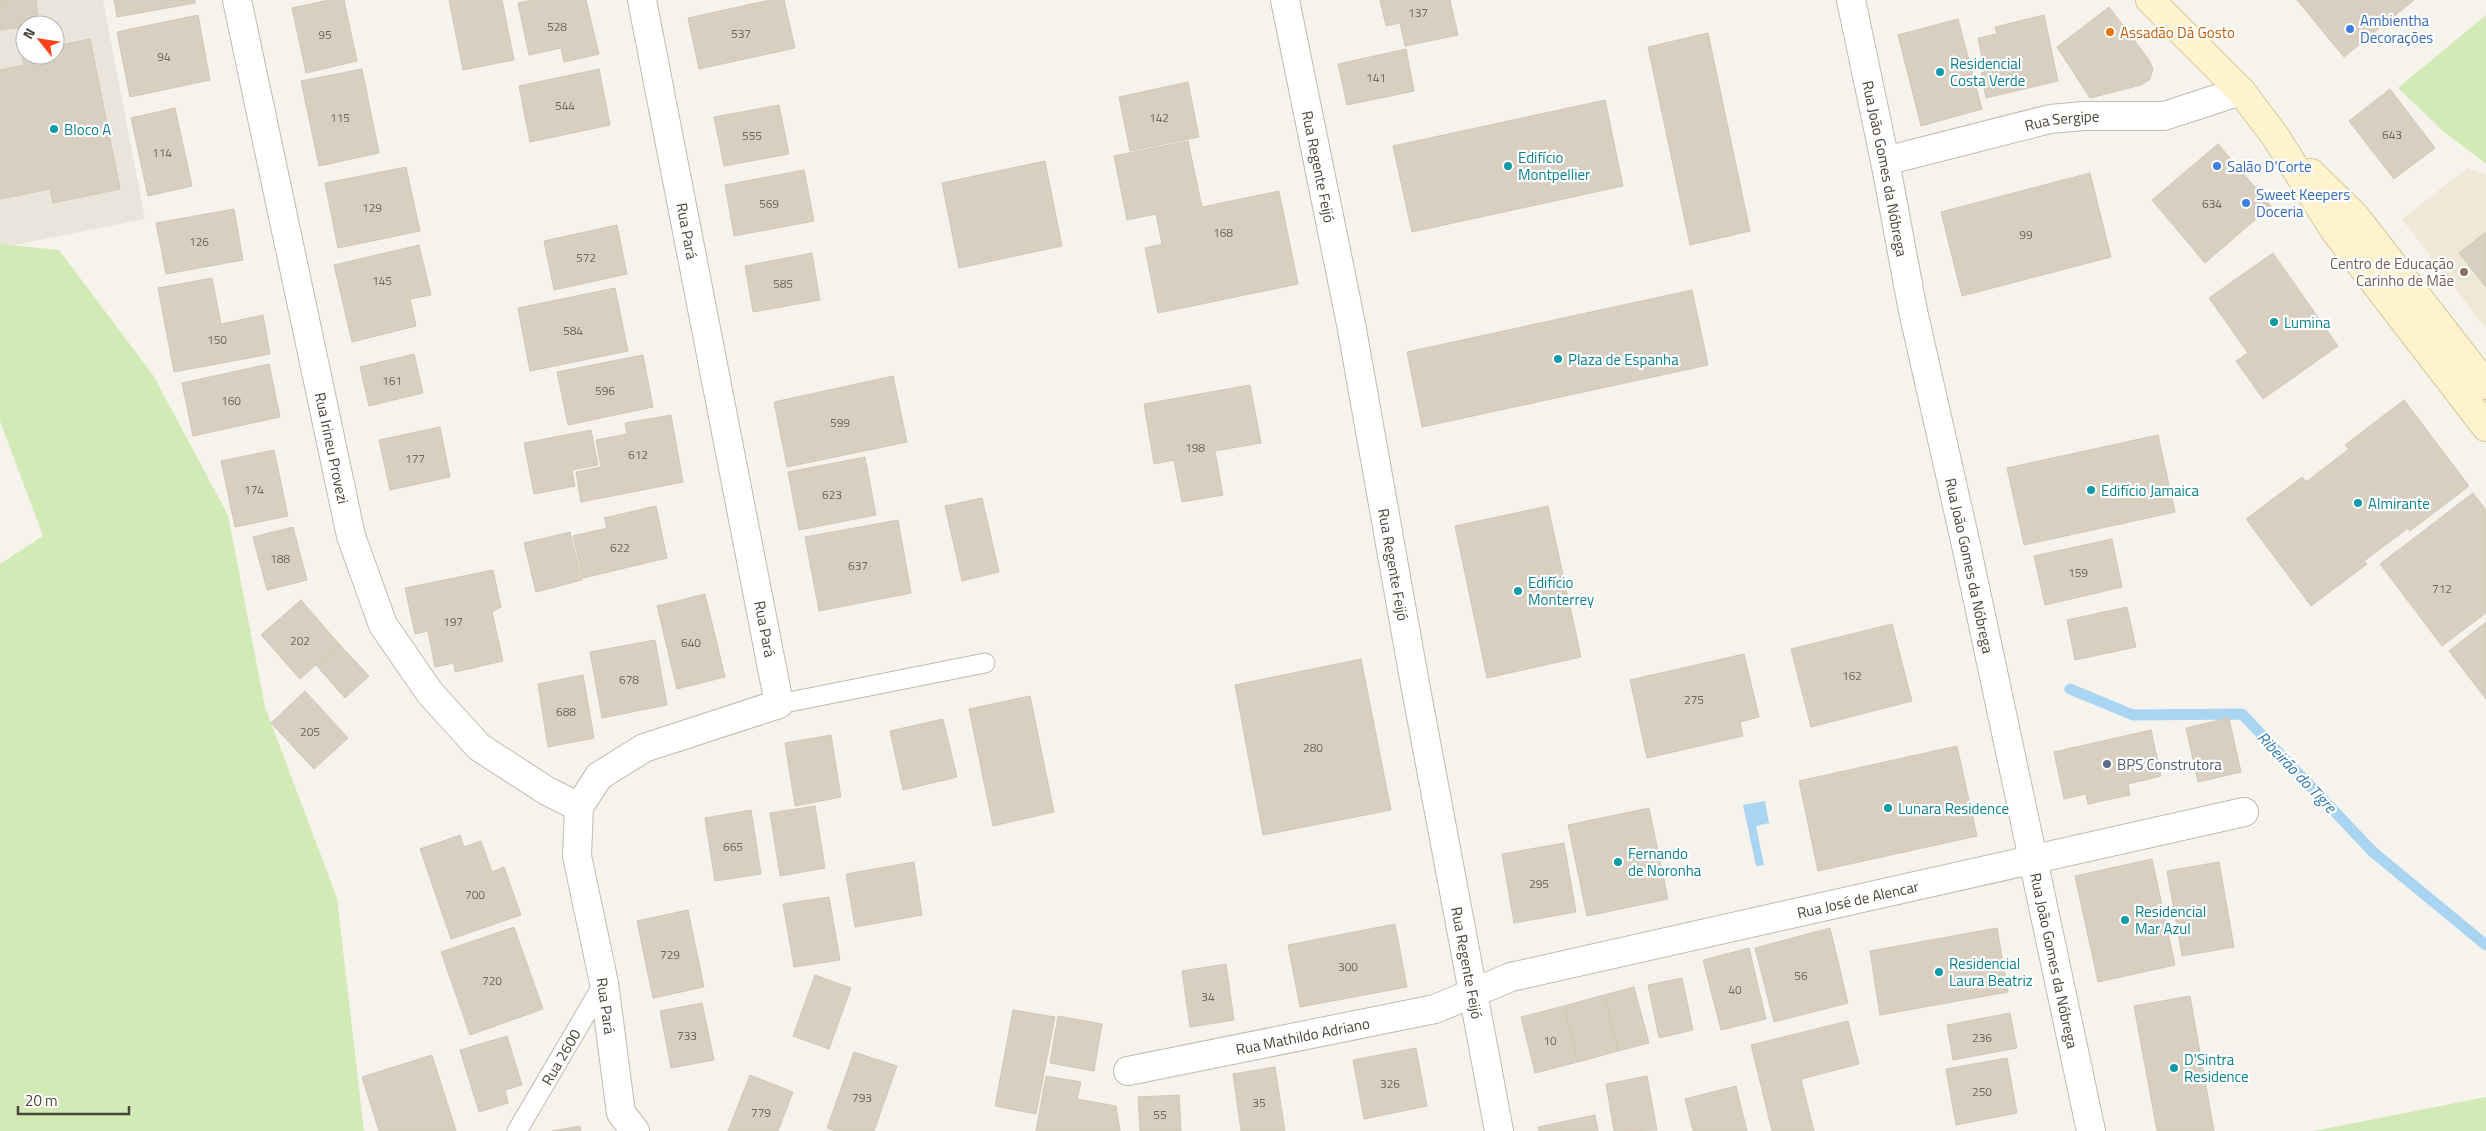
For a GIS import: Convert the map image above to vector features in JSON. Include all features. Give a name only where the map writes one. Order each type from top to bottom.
[{"type":"main road","points":[[2150,0],[2241,91],[2275,136],[2335,231],[2486,427]]},
{"type":"main road","points":[[2275,136],[2354,216],[2486,385]]},
{"type":"street","name":"Rua Irineu Provezi","points":[[237,0],[349,527],[383,625],[430,693],[479,747],[547,791],[579,807]]},
{"type":"street","name":"Rua Pará","points":[[642,0],[779,704]]},
{"type":"street","name":"Rua Regente Feijó","points":[[1285,0],[1351,324],[1414,684],[1499,1131]]},
{"type":"street","name":"Rua João Gomes da Nóbrega","points":[[1851,0],[1886,161],[1913,311],[2091,1131]]},
{"type":"street","name":"Rua Sergipe","points":[[1886,161],[2050,120],[2084,116],[2164,116],[2241,91]]},
{"type":"street","points":[[579,807],[599,776],[644,748],[779,704]]},
{"type":"street","name":"Rua Pará","points":[[579,807],[578,856],[604,983],[621,1113],[635,1131]]},
{"type":"street","name":"Rua José de Alencar","points":[[1473,993],[1511,977],[2244,812]]},
{"type":"street","name":"Rua Mathildo Adriano","points":[[1128,1071],[1435,1009],[1473,993]]},
{"type":"lane","points":[[779,704],[985,663]]},
{"type":"lane","name":"Rua 2600","points":[[517,1131],[604,983]]},
{"type":"shaded area","points":[[0,0],[103,0],[145,219],[0,248]]},
{"type":"shaded area","name":"Centro de Educação Carinho de Mãe","points":[[2468,168],[2486,175],[2486,325],[2484,326],[2402,219]]},
{"type":"green space","points":[[2486,15],[2486,164],[2442,130],[2398,88]]},
{"type":"green space","points":[[0,244],[59,250],[153,375],[228,515],[265,707],[337,898],[364,1131],[0,1131],[0,564],[43,536],[0,421]]},
{"type":"green space","points":[[2486,1097],[2486,1131],[2314,1131]]},
{"type":"water","points":[[1765,801],[1769,823],[1756,826],[1764,865],[1756,866],[1743,805]]},
{"type":"building","points":[[0,0],[36,0],[38,15],[15,15],[15,28],[0,30]]},
{"type":"building","points":[[114,0],[195,0],[195,3],[117,17]]},
{"type":"building","points":[[329,0],[344,0],[357,61],[306,73],[292,8]]},
{"type":"building","points":[[449,0],[502,0],[514,60],[463,70]]},
{"type":"building","points":[[532,0],[586,0],[599,54],[564,62],[561,48],[529,55],[518,3]]},
{"type":"building","points":[[770,0],[784,0],[795,48],[699,69],[688,18]]},
{"type":"building","points":[[1380,0],[1450,0],[1458,35],[1405,46],[1400,23],[1386,26]]},
{"type":"building","name":"Ambientha Decorações","points":[[2297,0],[2414,0],[2344,57]]},
{"type":"building","points":[[2109,7],[2149,60],[2153,69],[2150,79],[2141,85],[2090,98],[2057,47]]},
{"type":"building","points":[[198,15],[210,80],[130,97],[117,32]]},
{"type":"building","points":[[2044,15],[2058,81],[1986,98],[1981,73],[1985,72],[1978,38],[1997,34],[1995,27]]},
{"type":"building","name":"Residencial Costa Verde","points":[[1958,19],[1982,109],[1921,126],[1898,35]]},
{"type":"building","points":[[1708,33],[1750,231],[1690,245],[1648,47]]},
{"type":"building","name":"Bloco A","points":[[90,39],[120,189],[53,203],[50,189],[0,199],[0,70],[24,65],[65,65],[65,44]]},
{"type":"building","points":[[1406,49],[1414,91],[1347,105],[1338,64]]},
{"type":"building","points":[[362,69],[379,153],[319,166],[301,81]]},
{"type":"building","points":[[599,69],[610,125],[530,142],[519,86]]},
{"type":"building","points":[[1188,82],[1199,137],[1130,151],[1119,97]]},
{"type":"building","points":[[2390,89],[2435,148],[2394,179],[2349,121]]},
{"type":"building","name":"Edifício Montpellier","points":[[1605,100],[1623,186],[1412,232],[1393,146]]},
{"type":"building","points":[[779,105],[789,154],[724,166],[714,117]]},
{"type":"building","points":[[175,108],[192,186],[148,196],[131,118]]},
{"type":"building","points":[[1188,141],[1202,207],[1279,191],[1298,284],[1158,313],[1145,248],[1162,244],[1156,214],[1127,220],[1114,156]]},
{"type":"building","points":[[2218,144],[2271,206],[2205,263],[2152,200]]},
{"type":"building","points":[[1045,161],[1062,246],[959,268],[942,183]]},
{"type":"building","points":[[406,167],[420,231],[338,248],[325,183]]},
{"type":"building","points":[[804,170],[814,221],[734,236],[725,185]]},
{"type":"building","points":[[2090,173],[2111,257],[1962,296],[1941,212]]},
{"type":"building","points":[[234,209],[243,260],[166,274],[156,223]]},
{"type":"building","points":[[617,225],[627,274],[554,290],[544,241]]},
{"type":"building","points":[[2486,232],[2486,287],[2459,253]]},
{"type":"building","points":[[419,245],[431,295],[410,299],[416,326],[352,342],[334,265]]},
{"type":"building","points":[[812,253],[820,300],[753,312],[745,266]]},
{"type":"building","name":"Lumina","points":[[2273,253],[2338,346],[2263,399],[2236,361],[2248,353],[2209,298]]},
{"type":"building","points":[[212,278],[221,324],[263,315],[270,354],[174,372],[158,288]]},
{"type":"building","points":[[615,288],[628,351],[530,371],[518,308]]},
{"type":"building","name":"Plaza de Espanha","points":[[1692,290],[1708,365],[1422,427],[1407,352]]},
{"type":"building","points":[[414,354],[423,393],[369,406],[360,367]]},
{"type":"building","points":[[643,355],[653,407],[568,425],[557,372]]},
{"type":"building","points":[[269,364],[280,417],[193,436],[182,383]]},
{"type":"building","points":[[893,376],[907,442],[787,467],[774,402]]},
{"type":"building","points":[[1250,385],[1261,443],[1215,451],[1223,495],[1182,502],[1174,460],[1154,464],[1144,404]]},
{"type":"building","name":"Almirante","points":[[2404,400],[2469,486],[2410,531],[2408,528],[2364,561],[2367,564],[2311,606],[2246,519],[2302,477],[2306,482],[2349,449],[2345,445]]},
{"type":"building","points":[[671,415],[683,482],[581,502],[576,472],[601,467],[596,440],[627,434],[625,423]]},
{"type":"building","points":[[440,427],[450,477],[390,490],[379,440]]},
{"type":"building","points":[[591,430],[598,465],[572,470],[575,486],[534,494],[524,443]]},
{"type":"building","name":"Edifício Jamaica","points":[[2158,435],[2175,512],[2024,545],[2007,468]]},
{"type":"building","points":[[274,450],[288,516],[235,527],[221,461]]},
{"type":"building","points":[[865,457],[876,515],[799,530],[788,472]]},
{"type":"building","points":[[2473,493],[2486,510],[2486,613],[2442,646],[2380,564]]},
{"type":"building","points":[[982,498],[999,572],[962,581],[945,506]]},
{"type":"building","points":[[656,506],[667,558],[583,578],[573,536],[607,528],[604,518]]},
{"type":"building","name":"Edifício Monterrey","points":[[1548,506],[1581,657],[1487,678],[1455,526]]},
{"type":"building","points":[[898,520],[911,593],[819,611],[805,537]]},
{"type":"building","points":[[293,527],[307,580],[267,590],[253,537]]},
{"type":"building","points":[[570,532],[582,580],[536,592],[524,543]]},
{"type":"building","points":[[2112,539],[2122,587],[2045,605],[2034,556]]},
{"type":"building","points":[[493,570],[501,607],[492,612],[503,661],[455,672],[454,663],[435,667],[428,631],[415,634],[405,588]]},
{"type":"building","points":[[705,594],[725,677],[677,689],[657,606]]},
{"type":"building","points":[[301,600],[339,644],[300,679],[261,635]]},
{"type":"building","points":[[2127,607],[2136,647],[2075,660],[2067,620]]},
{"type":"building","points":[[2486,622],[2486,699],[2449,651]]},
{"type":"building","points":[[1892,624],[1912,701],[1811,727],[1791,649]]},
{"type":"building","points":[[655,640],[667,705],[602,718],[590,652]]},
{"type":"building","points":[[339,644],[369,676],[345,698],[316,665]]},
{"type":"building","points":[[1744,654],[1759,717],[1740,722],[1743,736],[1647,758],[1630,680]]},
{"type":"building","points":[[1361,659],[1391,810],[1263,835],[1235,685]]},
{"type":"building","points":[[583,675],[594,738],[548,747],[538,684]]},
{"type":"building","points":[[305,691],[348,738],[314,769],[271,723]]},
{"type":"building","points":[[1030,696],[1054,812],[993,826],[969,709]]},
{"type":"building","points":[[2229,718],[2241,772],[2198,782],[2186,728]]},
{"type":"building","points":[[943,719],[957,777],[903,790],[890,731]]},
{"type":"building","name":"BPS Construtora","points":[[2151,730],[2161,776],[2128,784],[2130,795],[2088,804],[2086,794],[2064,799],[2054,752]]},
{"type":"building","points":[[831,735],[841,797],[795,806],[785,743]]},
{"type":"building","name":"Lunara Residence","points":[[1957,746],[1977,836],[1818,871],[1799,781]]},
{"type":"building","points":[[815,806],[825,868],[780,876],[770,813]]},
{"type":"building","name":"Fernando de Noronha","points":[[1649,808],[1668,899],[1587,916],[1568,825]]},
{"type":"building","points":[[751,810],[761,874],[715,881],[705,818]]},
{"type":"building","points":[[460,835],[464,847],[481,841],[492,872],[504,867],[521,915],[451,939],[420,849]]},
{"type":"building","points":[[1564,843],[1576,912],[1514,923],[1502,854]]},
{"type":"building","name":"Residencial Mar Azul","points":[[2152,859],[2175,965],[2098,982],[2075,876]]},
{"type":"building","points":[[914,862],[922,915],[855,927],[846,874]]},
{"type":"building","points":[[2219,862],[2234,947],[2182,956],[2167,871]]},
{"type":"building","points":[[829,897],[840,960],[794,967],[783,904]]},
{"type":"building","points":[[688,910],[704,987],[653,998],[637,921]]},
{"type":"building","points":[[1395,924],[1407,987],[1300,1007],[1288,945]]},
{"type":"building","points":[[514,927],[543,1009],[470,1035],[441,952]]},
{"type":"building","points":[[1830,928],[1848,1003],[1774,1022],[1755,948]]},
{"type":"building","name":"Residencial Laura Beatriz","points":[[1997,928],[2008,992],[1880,1015],[1870,951]]},
{"type":"building","points":[[1749,948],[1766,1019],[1721,1030],[1703,960]]},
{"type":"building","points":[[1226,964],[1234,1020],[1190,1027],[1182,971]]},
{"type":"building","points":[[815,975],[851,988],[829,1049],[793,1036]]},
{"type":"building","points":[[1682,978],[1693,1030],[1659,1038],[1648,985]]},
{"type":"building","points":[[1634,987],[1649,1043],[1618,1051],[1604,995]]},
{"type":"building","points":[[1604,995],[1618,1051],[1578,1062],[1564,1006]]},
{"type":"building","name":"D'Sintra Residence","points":[[2190,996],[2214,1131],[2157,1131],[2134,1006]]},
{"type":"building","points":[[702,1003],[714,1060],[671,1068],[660,1011]]},
{"type":"building","points":[[1564,1006],[1578,1062],[1535,1073],[1521,1017]]},
{"type":"building","points":[[1013,1010],[1055,1017],[1036,1114],[995,1106]]},
{"type":"building","points":[[2010,1013],[2017,1048],[1953,1060],[1947,1025]]},
{"type":"building","points":[[1058,1016],[1102,1024],[1094,1071],[1050,1063]]},
{"type":"building","points":[[1848,1021],[1859,1064],[1801,1079],[1814,1131],[1772,1131],[1751,1045]]},
{"type":"building","points":[[507,1036],[522,1085],[505,1090],[508,1103],[479,1112],[460,1050]]},
{"type":"building","points":[[1416,1048],[1427,1106],[1364,1119],[1353,1060]]},
{"type":"building","points":[[854,1052],[897,1066],[874,1131],[835,1131],[827,1128]]},
{"type":"building","points":[[432,1055],[456,1131],[379,1131],[362,1077]]},
{"type":"building","points":[[2007,1058],[2017,1113],[1956,1125],[1946,1069]]},
{"type":"building","points":[[1275,1067],[1285,1131],[1241,1131],[1233,1074]]},
{"type":"building","points":[[750,1075],[793,1092],[778,1131],[728,1131]]},
{"type":"building","points":[[1046,1076],[1081,1082],[1077,1099],[1116,1106],[1120,1131],[1036,1131]]},
{"type":"building","points":[[1647,1076],[1657,1130],[1614,1131],[1606,1084]]},
{"type":"building","points":[[1736,1086],[1747,1131],[1693,1131],[1685,1099]]},
{"type":"building","points":[[1179,1095],[1181,1131],[1140,1131],[1138,1097]]},
{"type":"building","points":[[1595,1115],[1598,1131],[1539,1131],[1538,1127]]},
{"type":"building","points":[[580,1126],[581,1131],[552,1131]]},
{"type":"waterway","name":"Ribeirão do Tigre","points":[[2070,689],[2133,715],[2242,714],[2373,852],[2486,945]]},
{"type":"place","name":"Ambientha Decorações","points":[[2350,29]]},
{"type":"place","name":"Assadão Dá Gosto","points":[[2110,32]]},
{"type":"place","name":"Residencial Costa Verde","points":[[1940,72]]},
{"type":"place","name":"Bloco A","points":[[54,129]]},
{"type":"place","name":"Edifício Montpellier","points":[[1508,166]]},
{"type":"place","name":"Salão D'Corte","points":[[2217,166]]},
{"type":"place","name":"Sweet Keepers Doceria","points":[[2246,203]]},
{"type":"place","name":"Centro de Educação Carinho de Mãe","points":[[2464,272]]},
{"type":"place","name":"Lumina","points":[[2274,322]]},
{"type":"place","name":"Plaza de Espanha","points":[[1558,359]]},
{"type":"place","name":"Edifício Jamaica","points":[[2091,490]]},
{"type":"place","name":"Almirante","points":[[2358,503]]},
{"type":"place","name":"Edifício Monterrey","points":[[1518,591]]},
{"type":"place","name":"BPS Construtora","points":[[2107,764]]},
{"type":"place","name":"Lunara Residence","points":[[1888,808]]},
{"type":"place","name":"Fernando de Noronha","points":[[1618,862]]},
{"type":"place","name":"Residencial Mar Azul","points":[[2125,920]]},
{"type":"place","name":"Residencial Laura Beatriz","points":[[1939,972]]},
{"type":"place","name":"D'Sintra Residence","points":[[2174,1068]]}]
